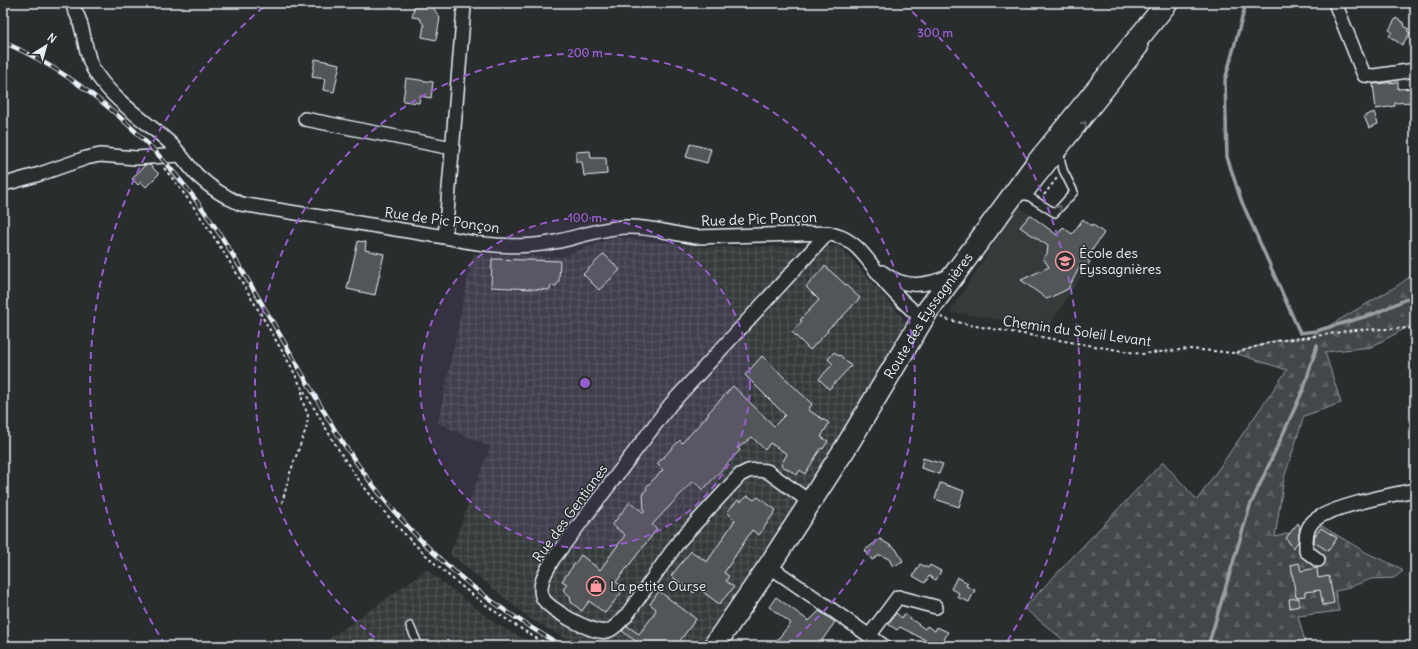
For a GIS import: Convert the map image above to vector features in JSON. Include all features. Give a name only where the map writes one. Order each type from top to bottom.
[{"type":"main road","name":"Route des Eyssagnières","points":[[714,646],[769,566],[810,502],[880,392],[928,311],[954,275],[1019,197],[1058,147],[1143,33],[1168,3]]},
{"type":"street","points":[[445,237],[464,7],[463,3]]},
{"type":"street","points":[[1335,3],[1364,75],[1374,76],[1415,70]]},
{"type":"street","name":"Rue de Pic Ponçon","points":[[74,10],[78,15],[87,52],[96,74],[112,94],[142,121],[171,144],[198,176],[216,191],[241,204],[491,245],[530,245],[553,243],[625,227],[647,228],[696,237],[828,233],[846,239],[861,252],[902,301],[928,311],[931,297],[928,292],[916,285]]},
{"type":"street","points":[[305,119],[452,148]]},
{"type":"street","points":[[3,184],[100,155],[136,158],[180,155]]},
{"type":"street","name":"Rue des Gentianes","points":[[810,502],[767,471],[748,471],[740,475],[680,541],[626,616],[607,631],[597,631],[586,627],[550,607],[542,598],[540,587],[553,559],[670,405],[828,233]]},
{"type":"street","name":"Rue de Pic Ponçon","points":[[873,265],[887,276],[899,282],[916,285],[933,282],[954,275]]},
{"type":"street","points":[[902,301],[906,293],[916,285]]},
{"type":"street","points":[[1318,560],[1306,551],[1306,537],[1311,524],[1319,517],[1349,505],[1415,490]]},
{"type":"street","points":[[769,566],[884,646]]},
{"type":"street","points":[[870,636],[898,597],[936,607]]},
{"type":"lane","points":[[1019,197],[1038,202],[1055,213],[1074,192],[1063,170],[1058,147]]},
{"type":"lane","points":[[410,626],[419,646]]},
{"type":"path","points":[[154,156],[189,199],[289,363],[330,436],[356,476],[384,512],[435,563],[477,599],[519,628],[550,646]]},
{"type":"path","points":[[1038,202],[1063,170]]},
{"type":"path","name":"Chemin du Soleil Levant","points":[[928,311],[945,319],[970,325],[1141,354],[1189,349],[1235,352],[1275,342],[1354,330],[1415,328]]},
{"type":"path","points":[[282,504],[290,473],[307,426],[308,415],[302,400],[302,387]]},
{"type":"shaded area","points":[[1018,206],[1057,235],[1063,227],[1072,234],[1083,219],[1105,233],[1088,256],[1083,257],[1090,262],[1049,327],[950,312]]},
{"type":"shaded area","points":[[615,237],[703,247],[840,246],[906,321],[863,400],[745,583],[700,646],[580,646],[532,620],[450,554],[490,447],[438,423],[473,254],[561,257]]},
{"type":"shaded area","points":[[427,570],[496,624],[538,646],[319,646]]},
{"type":"green space","points":[[1415,273],[1415,321],[1406,328],[1371,347],[1325,352],[1341,403],[1304,416],[1284,478],[1275,537],[1320,525],[1367,553],[1400,568],[1403,571],[1394,578],[1371,579],[1345,589],[1335,591],[1339,611],[1298,616],[1306,646],[1071,646],[1024,608],[1163,462],[1197,500],[1287,370],[1235,353],[1275,341],[1310,337],[1397,286]]},
{"type":"building","points":[[415,3],[432,6],[440,18],[436,40],[422,37],[424,25],[419,18],[412,17]]},
{"type":"building","points":[[1396,18],[1405,24],[1404,26],[1409,29],[1407,31],[1410,33],[1402,45],[1389,36],[1392,32],[1389,30]]},
{"type":"building","points":[[315,59],[340,64],[334,92],[323,90],[325,79],[312,77]]},
{"type":"building","points":[[406,78],[433,82],[431,98],[420,96],[419,103],[403,101]]},
{"type":"building","points":[[1398,82],[1398,89],[1415,88],[1415,102],[1395,103],[1395,106],[1376,109],[1373,84]]},
{"type":"building","points":[[1374,112],[1378,124],[1369,128],[1364,116]]},
{"type":"building","points":[[690,144],[711,149],[707,163],[686,157]]},
{"type":"building","points":[[590,151],[591,158],[606,158],[607,174],[584,176],[582,162],[576,162],[576,152]]},
{"type":"building","points":[[145,165],[150,165],[159,174],[146,187],[141,182],[138,185],[132,179]]},
{"type":"building","points":[[1030,215],[1057,235],[1063,227],[1072,234],[1083,219],[1091,226],[1092,224],[1104,233],[1086,259],[1090,262],[1083,271],[1079,268],[1068,289],[1047,299],[1021,280],[1049,267],[1043,258],[1047,254],[1048,246],[1020,227]]},
{"type":"building","points":[[358,241],[366,242],[365,250],[384,254],[375,295],[347,289]]},
{"type":"building","points":[[604,254],[620,270],[599,290],[583,274]]},
{"type":"building","points":[[492,259],[560,261],[559,281],[556,286],[551,285],[550,290],[491,287]]},
{"type":"building","points":[[825,266],[860,298],[827,330],[828,331],[810,350],[792,332],[802,321],[800,320],[819,300],[806,287]]},
{"type":"building","points":[[834,352],[839,356],[840,355],[851,366],[829,389],[819,379],[833,364],[828,359]]},
{"type":"building","points":[[762,356],[812,404],[808,410],[829,423],[821,437],[828,441],[823,449],[821,448],[805,474],[800,470],[797,475],[781,465],[787,454],[770,443],[765,450],[752,437],[738,448],[740,450],[703,490],[693,481],[652,525],[657,529],[616,582],[625,588],[605,613],[589,601],[582,611],[571,602],[570,596],[563,590],[567,584],[562,581],[581,555],[600,570],[625,535],[612,525],[630,502],[644,513],[643,493],[647,489],[646,487],[663,470],[657,464],[680,440],[682,443],[733,386],[774,426],[785,415],[745,375]]},
{"type":"building","points":[[923,458],[943,464],[939,474],[921,468]]},
{"type":"building","points":[[940,483],[964,491],[959,507],[935,499]]},
{"type":"building","points":[[748,496],[754,500],[758,497],[776,510],[759,535],[752,530],[724,573],[729,576],[726,581],[734,587],[719,604],[698,588],[694,593],[671,576],[691,551],[707,562],[735,520],[727,512],[738,500],[740,502]]},
{"type":"building","points":[[1298,523],[1300,527],[1298,542],[1293,548],[1286,538]]},
{"type":"building","points":[[1321,528],[1337,538],[1328,551],[1314,542],[1314,537]]},
{"type":"building","points":[[880,539],[896,549],[903,561],[893,567],[889,559],[880,555],[872,560],[865,550]]},
{"type":"building","points":[[1299,563],[1301,571],[1317,568],[1318,578],[1329,576],[1334,603],[1323,605],[1320,590],[1305,592],[1305,596],[1296,597],[1291,565]]},
{"type":"building","points":[[920,564],[928,568],[930,565],[941,571],[936,580],[929,576],[925,583],[913,576]]},
{"type":"building","points":[[957,577],[968,583],[966,586],[975,590],[969,602],[957,597],[959,593],[951,589]]},
{"type":"building","points":[[659,591],[696,619],[676,646],[642,646],[622,631],[627,626],[639,634],[653,616],[656,609],[650,604]]},
{"type":"building","points":[[776,597],[809,621],[819,611],[835,622],[818,646],[772,646],[791,623],[769,607]]},
{"type":"building","points":[[1299,598],[1299,606],[1290,608],[1289,599]]},
{"type":"building","points":[[896,613],[902,618],[904,614],[925,629],[927,626],[935,631],[937,627],[948,632],[942,644],[935,641],[933,644],[900,627],[897,630],[888,624]]},
{"type":"waterway","points":[[1245,7],[1225,80],[1227,157],[1241,200],[1300,333],[1316,331],[1374,314],[1415,295]]},
{"type":"waterway","points":[[1208,646],[1250,506],[1304,388],[1317,345]]},
{"type":"railway","points":[[3,42],[39,60],[73,81],[105,104],[135,131],[163,160],[213,223],[339,437],[363,472],[386,501],[409,528],[442,561],[459,575],[503,609],[540,633],[564,646]]},
{"type":"place","name":"École des Eyssagnières","points":[[1065,261]]},
{"type":"place","name":"La petite Ourse","points":[[596,586]]}]
